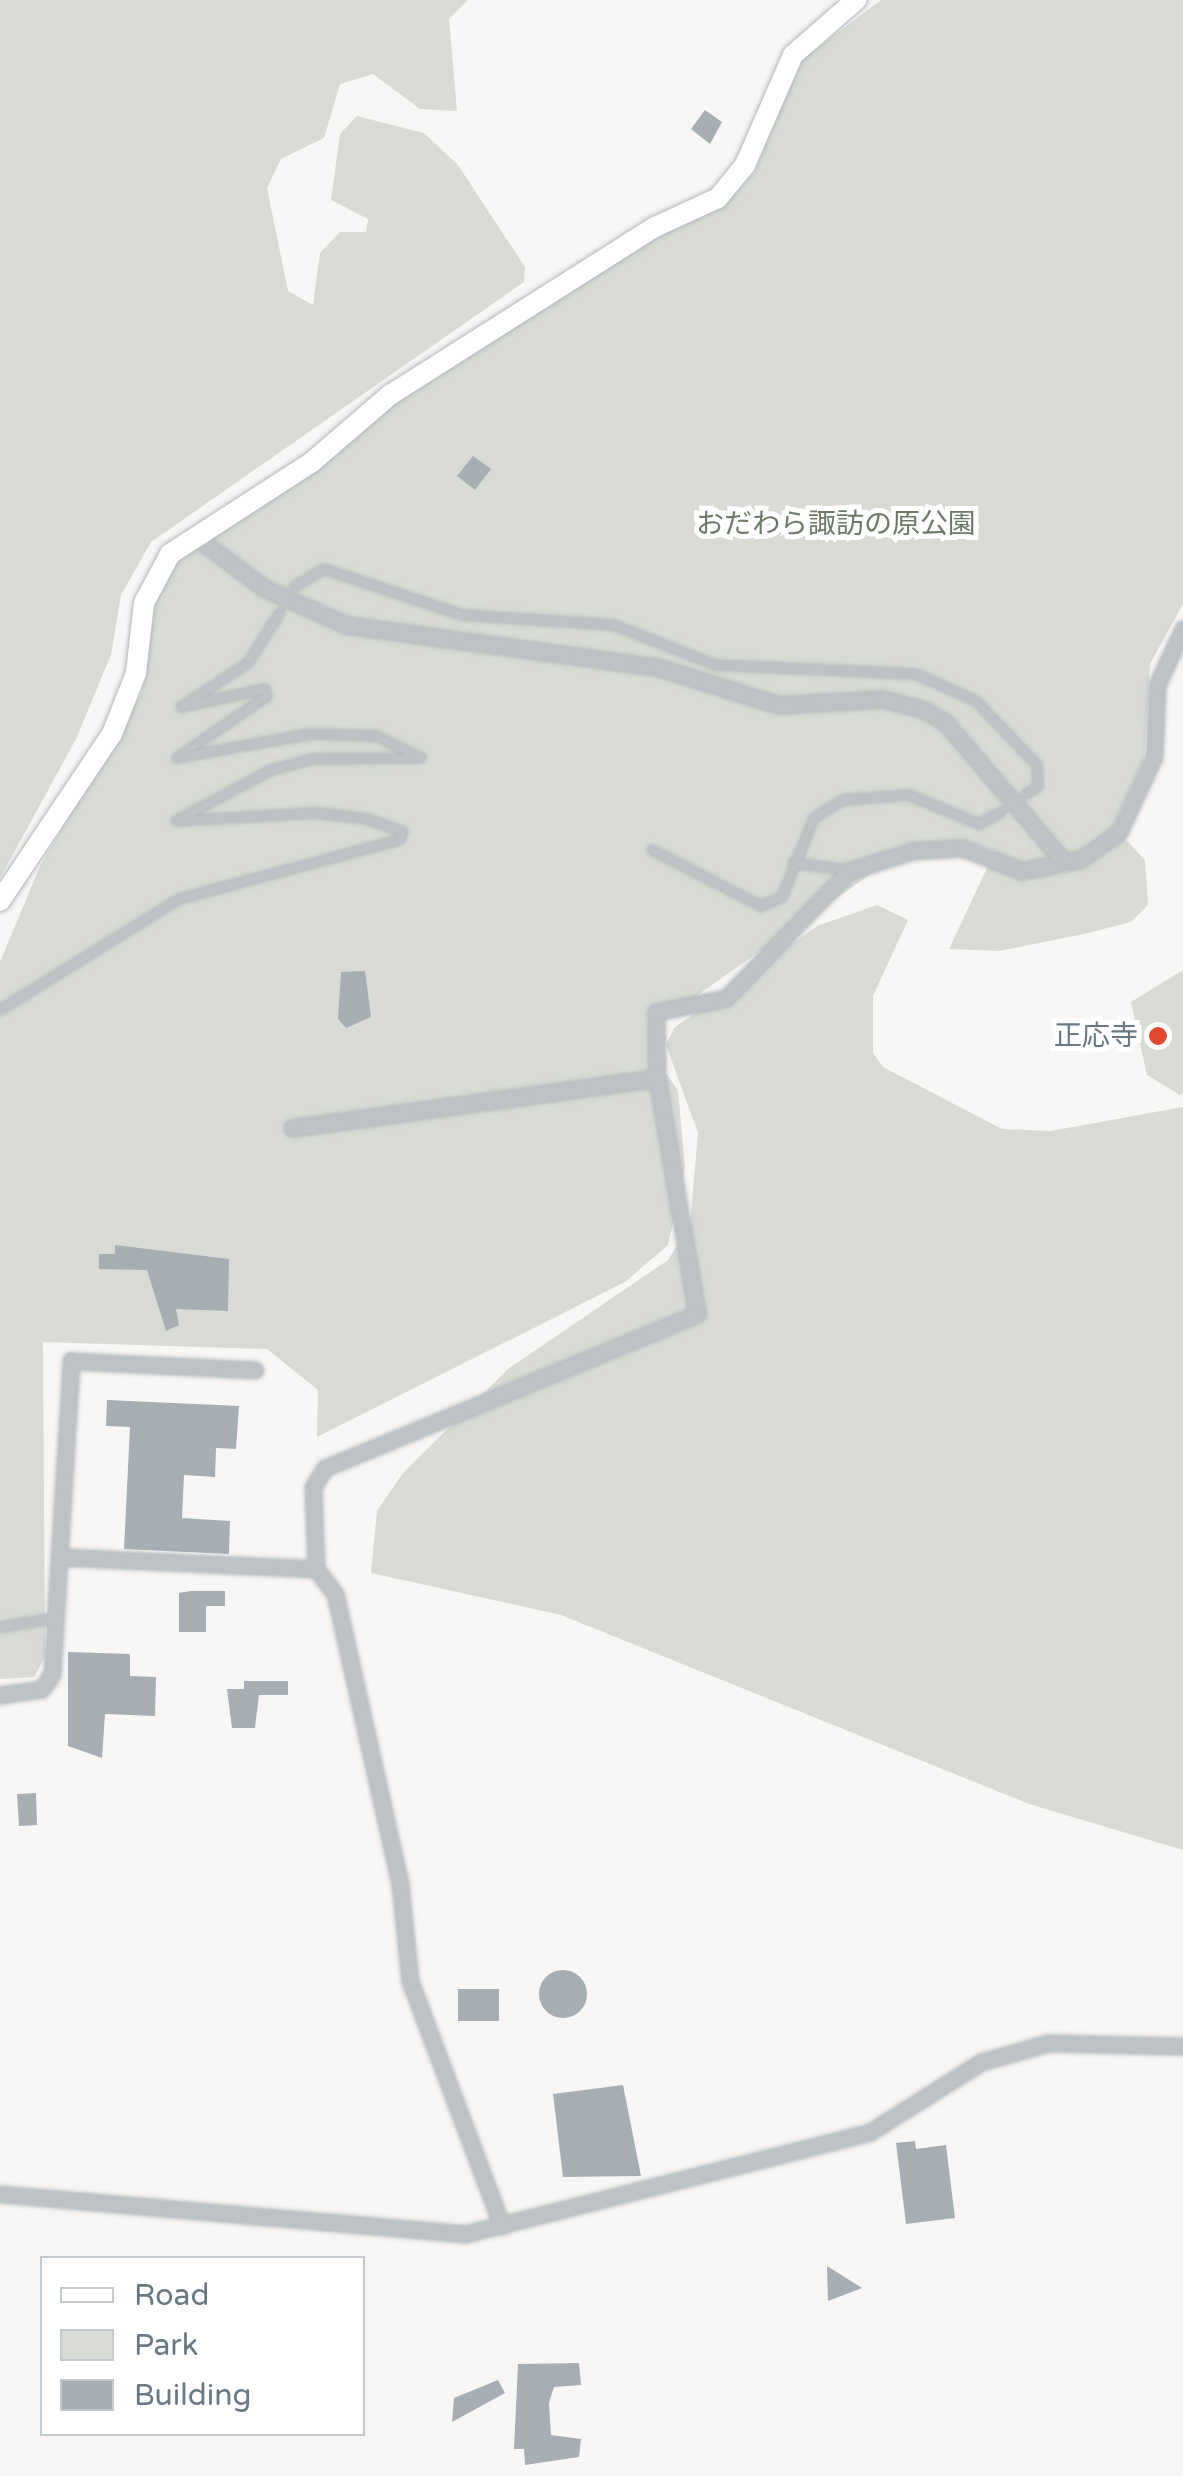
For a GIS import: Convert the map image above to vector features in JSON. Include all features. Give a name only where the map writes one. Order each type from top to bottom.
[{"type":"street","points":[[0,901],[112,734],[136,674],[144,602],[170,554],[312,462],[390,396],[654,227],[718,198],[745,166],[793,55],[856,0]]},
{"type":"street","points":[[196,538],[264,588],[346,625],[657,667],[778,705],[845,698],[922,709],[945,722],[1064,862]]},
{"type":"street","points":[[502,2226],[410,1981],[400,1884],[339,1614],[316,1569],[313,1487],[325,1468],[698,1314],[658,1078],[656,1012],[726,998],[850,871],[913,851],[962,848],[1022,872],[1064,862],[1120,832],[1154,756],[1157,685],[1183,628]]},
{"type":"street","points":[[292,1128],[658,1078]]},
{"type":"street","points":[[0,1695],[42,1689],[56,1618],[62,1556],[71,1360],[255,1370]]},
{"type":"street","points":[[62,1556],[316,1569]]},
{"type":"street","points":[[0,2194],[465,2234],[870,2132],[980,2062],[1048,2043],[1183,2046]]},
{"type":"lane","points":[[0,1010],[180,899],[399,840],[404,832],[367,820],[317,813],[176,821],[270,770],[312,759],[421,758],[376,736],[310,734],[177,758],[268,696],[266,689],[181,708],[248,663],[294,586],[324,569],[462,615],[614,625],[715,665],[916,674],[976,702],[1037,765],[1042,776],[1026,794],[979,824],[909,795],[843,800],[814,818],[782,897],[761,906],[652,850]]},
{"type":"lane","points":[[794,862],[850,871]]},
{"type":"lane","points":[[0,1627],[56,1618]]},
{"type":"green space","points":[[0,0],[468,0],[449,19],[457,111],[420,109],[373,74],[340,84],[324,138],[281,159],[267,188],[288,291],[313,305],[320,253],[340,232],[366,232],[368,219],[331,200],[340,134],[357,116],[424,133],[458,165],[525,267],[524,282],[151,542],[121,595],[111,655],[76,739],[0,878]]},
{"type":"green space","name":"おだわら諏訪の原公園","points":[[881,0],[1183,0],[1183,604],[1150,664],[1144,759],[1113,826],[1145,860],[1148,905],[1131,922],[1084,934],[1000,951],[949,949],[995,851],[958,841],[888,862],[653,1026],[658,1063],[678,1090],[685,1168],[668,1245],[625,1282],[317,1437],[318,1390],[267,1349],[43,1342],[45,1657],[34,1677],[0,1679],[0,962],[40,866],[142,692],[155,604],[176,564],[288,465],[662,230],[718,206],[754,173],[799,62]]},
{"type":"green space","points":[[877,905],[908,920],[873,996],[873,1053],[883,1067],[1002,1129],[1051,1131],[1183,1107],[1183,1850],[1029,1804],[561,1615],[371,1573],[377,1511],[403,1473],[508,1369],[668,1260],[690,1225],[698,1133],[666,1045],[674,1028],[817,926]]},
{"type":"green space","name":"正応寺","points":[[1183,970],[1180,1095],[1147,1075],[1131,1002]]},
{"type":"building","points":[[705,110],[722,122],[710,144],[691,129]]},
{"type":"building","points":[[473,456],[491,469],[475,490],[457,476]]},
{"type":"building","points":[[365,971],[371,1017],[346,1028],[338,1019],[341,972]]},
{"type":"building","points":[[115,1245],[229,1259],[228,1311],[176,1309],[179,1325],[166,1331],[147,1270],[99,1269],[99,1254],[115,1254]]},
{"type":"building","points":[[107,1400],[239,1406],[236,1449],[216,1448],[215,1477],[184,1475],[182,1518],[230,1521],[229,1554],[124,1549],[130,1427],[106,1426]]},
{"type":"building","points":[[225,1591],[225,1606],[206,1606],[206,1632],[179,1632],[179,1593]]},
{"type":"building","points":[[68,1652],[130,1654],[130,1676],[156,1677],[155,1716],[105,1714],[102,1758],[68,1746]]},
{"type":"building","points":[[244,1681],[288,1681],[288,1695],[259,1695],[255,1728],[232,1728],[227,1689],[244,1689]]},
{"type":"building","points":[[36,1793],[37,1825],[19,1826],[17,1794]]},
{"type":"building","points":[[563,1970],[580,1977],[587,1994],[580,2011],[563,2018],[546,2011],[539,1994],[546,1977]]},
{"type":"building","points":[[458,1989],[499,1989],[499,2021],[458,2021]]},
{"type":"building","points":[[623,2085],[641,2176],[563,2177],[553,2094]]},
{"type":"building","points":[[915,2141],[916,2149],[946,2145],[955,2218],[906,2224],[896,2143]]},
{"type":"building","points":[[827,2266],[862,2288],[828,2301]]},
{"type":"building","points":[[579,2363],[581,2385],[554,2387],[549,2403],[551,2435],[581,2439],[579,2457],[525,2465],[524,2449],[514,2449],[518,2364]]},
{"type":"building","points":[[498,2380],[505,2393],[452,2422],[454,2398]]},
{"type":"place","name":"正応寺","points":[[1158,1036]]}]
